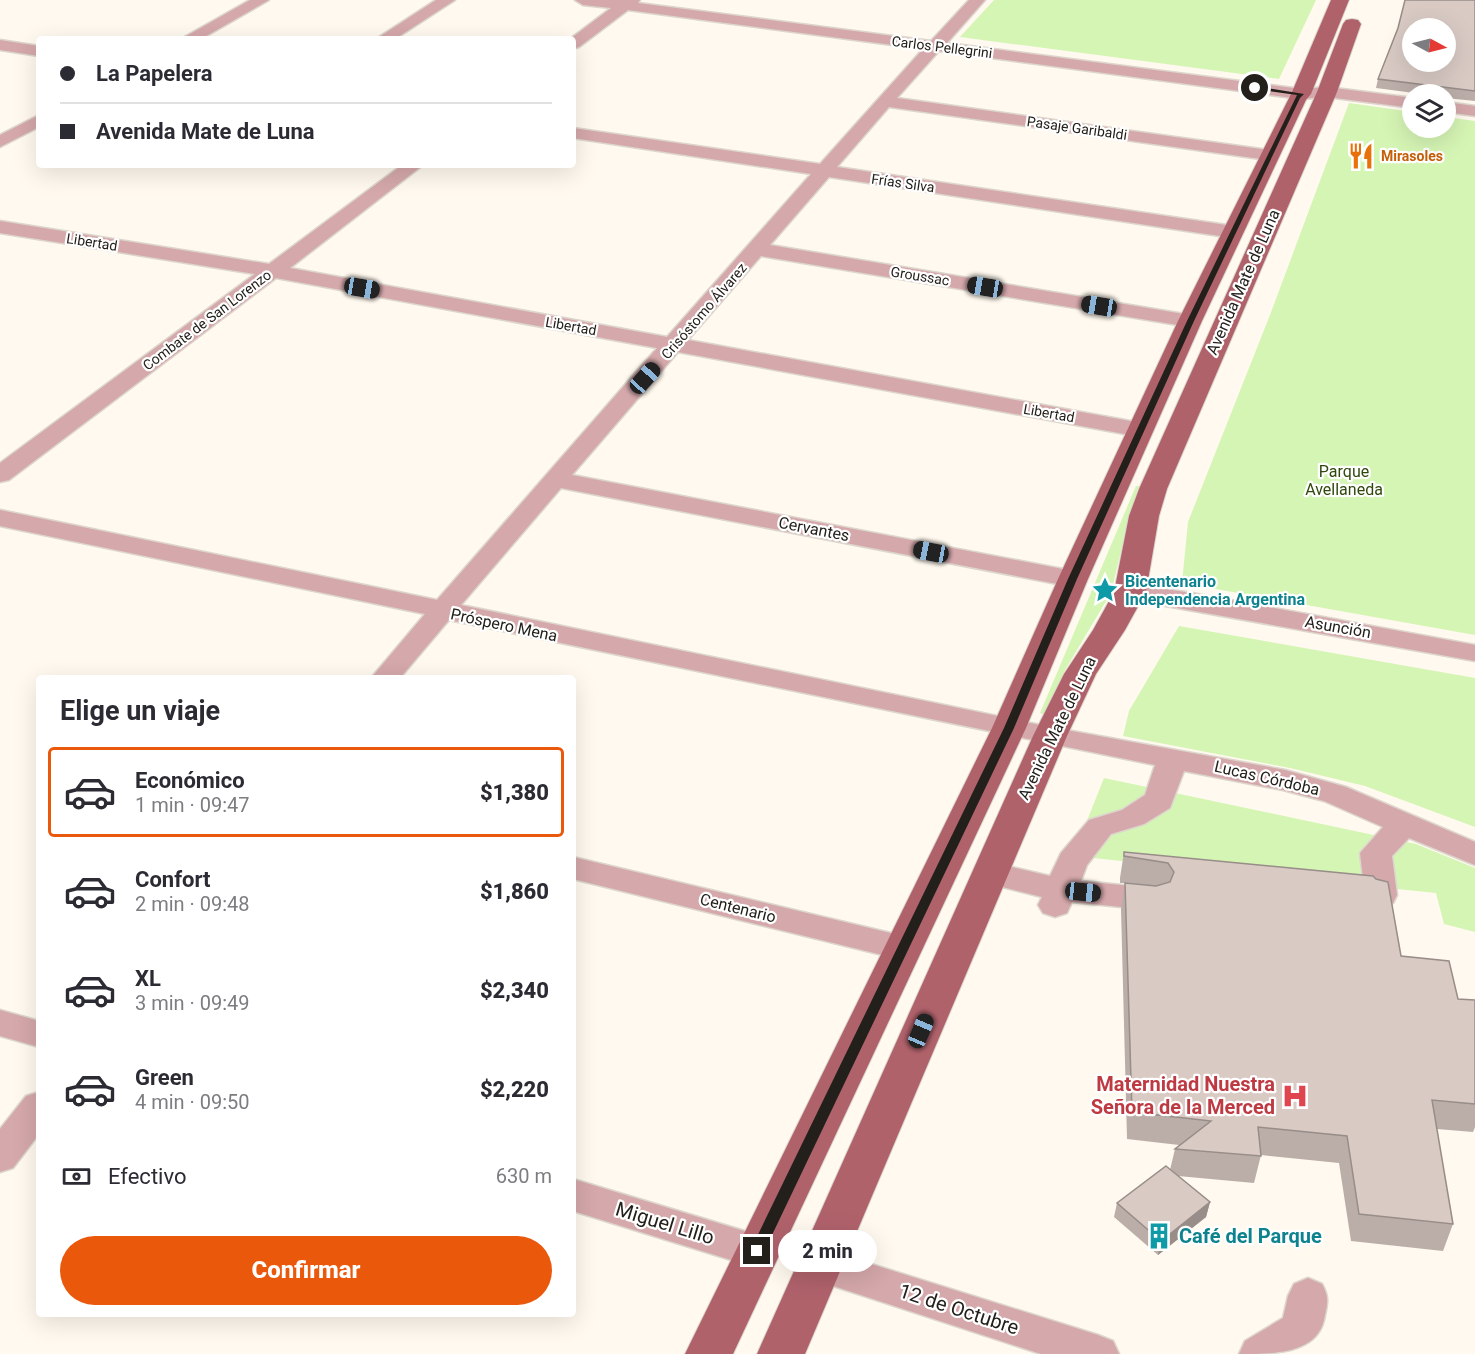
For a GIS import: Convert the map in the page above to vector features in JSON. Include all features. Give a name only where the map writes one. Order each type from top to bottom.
[{"type":"main road","name":"Avenida Mate de Luna","points":[[709,1354],[1009,728],[1073,579],[1190,321],[1269,155],[1301,94],[1340,0]]},
{"type":"main road","name":"Avenida Mate de Luna","points":[[781,1354],[1050,736],[1080,674],[1109,630],[1130,592],[1144,516],[1153,489],[1327,92],[1357,11]]},
{"type":"street","points":[[195,36],[261,0]]},
{"type":"street","points":[[389,36],[447,0]]},
{"type":"street","name":"Carlos Pellegrini","points":[[583,0],[628,3],[1301,94],[1327,92],[1402,102]]},
{"type":"street","name":"Crisóstomo Álvarez","points":[[388,675],[555,479],[675,345],[885,101],[977,0]]},
{"type":"street","points":[[576,42],[628,3]]},
{"type":"street","points":[[0,45],[36,51]]},
{"type":"street","name":"Pasaje Garibaldi","points":[[885,101],[1269,155]]},
{"type":"street","points":[[1456,109],[1475,111]]},
{"type":"street","points":[[0,142],[36,122]]},
{"type":"street","name":"Frías Silva","points":[[576,133],[1233,231]]},
{"type":"street","name":"Combate de San Lorenzo","points":[[0,475],[410,168]]},
{"type":"street","name":"Libertad","points":[[0,227],[273,272],[1141,430]]},
{"type":"street","name":"Groussac","points":[[757,249],[1190,321]]},
{"type":"street","name":"Cervantes","points":[[555,479],[1073,579]]},
{"type":"street","name":"Próspero Mena","points":[[0,518],[441,612],[1050,736]]},
{"type":"street","name":"Asunción","points":[[1130,592],[1192,601],[1475,653]]},
{"type":"street","name":"Lucas Córdoba","points":[[1050,736],[1173,758],[1295,783],[1335,794],[1475,854]]},
{"type":"street","points":[[1058,898],[1072,861],[1100,827],[1133,817],[1159,801],[1173,758]]},
{"type":"street","points":[[1381,895],[1376,853],[1404,825]]},
{"type":"street","name":"Centenario","points":[[576,869],[903,948]]},
{"type":"street","points":[[990,873],[1058,898],[1151,899]]},
{"type":"street","points":[[0,1023],[36,1033]]},
{"type":"street","points":[[0,1158],[36,1110]]},
{"type":"street","name":"Miguel Lillo","points":[[576,1196],[757,1251]]},
{"type":"street","name":"12 de Octubre","points":[[820,1265],[1098,1354]]},
{"type":"street","points":[[1260,1354],[1302,1328],[1308,1296]]},
{"type":"green space","points":[[994,0],[1316,0],[1279,79],[960,37]]},
{"type":"green space","name":"Parque Avellaneda","points":[[1349,103],[1402,110],[1402,138],[1456,138],[1456,118],[1475,121],[1475,635],[1182,583],[1188,522],[1270,315]]},
{"type":"green space","points":[[1136,486],[1139,486],[1130,513],[1111,593],[1065,670],[1045,715],[1040,713]]},
{"type":"green space","points":[[1179,626],[1475,678],[1475,827],[1365,786],[1290,768],[1123,736],[1129,711]]},
{"type":"green space","points":[[1104,778],[1416,844],[1475,868],[1475,932],[1444,924],[1436,893],[1073,856]]},
{"type":"building","points":[[1405,0],[1475,0],[1475,91],[1456,89],[1456,84],[1418,84],[1378,79],[1398,28]]},
{"type":"building","name":"Maternidad Nuestra Señora de la Merced","points":[[1124,852],[1373,876],[1388,882],[1401,956],[1449,961],[1458,999],[1475,1000],[1475,1104],[1432,1100],[1453,1224],[1359,1214],[1347,1136],[1258,1127],[1261,1156],[1175,1149],[1211,1121],[1132,1112],[1125,883],[1156,886],[1170,882],[1174,872],[1168,863],[1124,856]]},
{"type":"building","name":"Café del Parque","points":[[1166,1166],[1210,1202],[1161,1241],[1117,1203]]},
{"type":"place","name":"Mirasoles","points":[[1361,156]]},
{"type":"place","name":"Bicentenario Independencia Argentina","points":[[1105,590]]},
{"type":"place","name":"Maternidad Nuestra Señora de la Merced","points":[[1295,1096]]},
{"type":"place","name":"Café del Parque","points":[[1159,1236]]},
{"type":"route","points":[[757,1251],[1009,728],[1073,579],[1190,321],[1269,155],[1301,94],[1255,88]]}]
